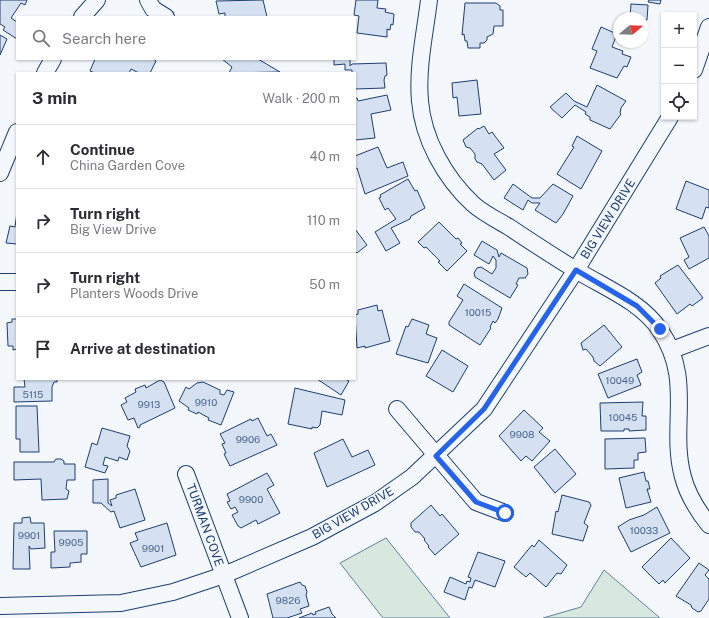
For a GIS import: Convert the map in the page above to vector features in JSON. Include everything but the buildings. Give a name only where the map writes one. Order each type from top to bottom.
[{"type":"street","points":[[83,16],[97,0]]},
{"type":"street","points":[[148,0],[153,9],[164,16]]},
{"type":"street","points":[[429,0],[420,71],[420,102],[427,137],[446,173],[473,205],[576,270],[637,306],[660,329],[672,350],[678,369],[680,392],[679,456],[682,475],[696,508],[709,525]]},
{"type":"street","points":[[697,61],[709,27]]},
{"type":"street","points":[[46,72],[52,60]]},
{"type":"street","name":"BIG VIEW DRIVE","points":[[0,606],[121,603],[173,592],[224,575],[312,537],[375,503],[412,477],[436,456],[484,409],[576,270],[668,120]]},
{"type":"street","points":[[0,173],[16,134]]},
{"type":"street","points":[[0,282],[16,282]]},
{"type":"street","points":[[672,350],[709,336]]},
{"type":"street","points":[[397,409],[476,502],[505,513]]},
{"type":"street","name":"TURMAN COVE","points":[[186,474],[240,618]]},
{"type":"shaded area","points":[[386,538],[450,618],[383,618],[340,563]]},
{"type":"shaded area","points":[[604,570],[660,618],[543,618],[581,607]]},
{"type":"route","points":[[505,513],[476,502],[436,456],[484,409],[576,270],[637,306],[660,329]]}]
